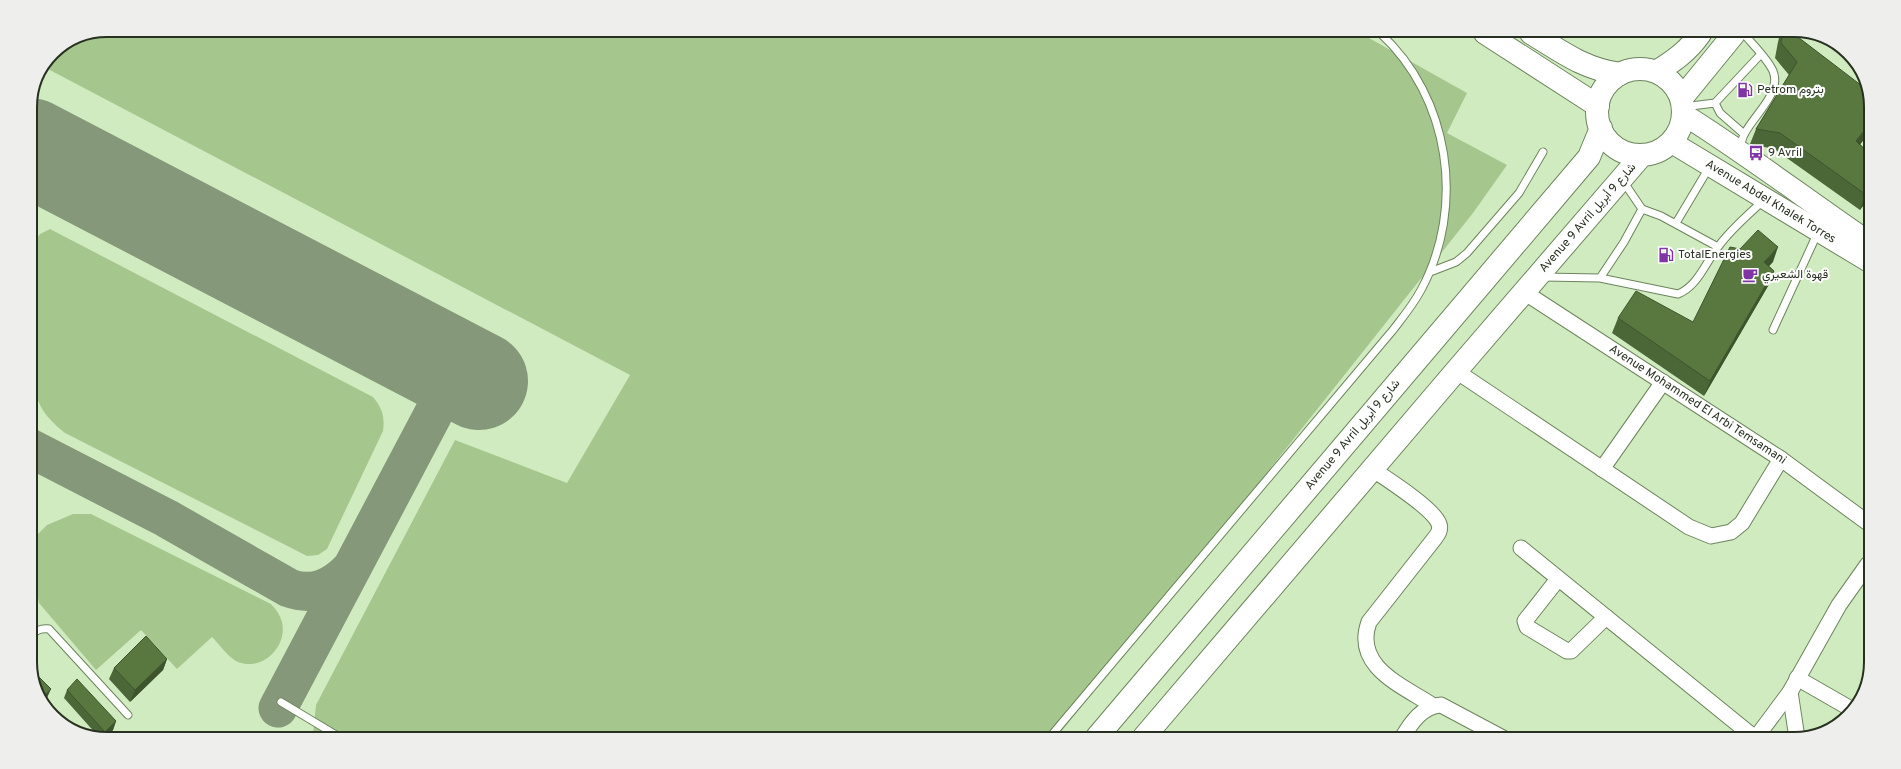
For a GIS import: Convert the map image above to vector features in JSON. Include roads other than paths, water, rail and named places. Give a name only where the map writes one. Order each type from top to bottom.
[{"type":"main road","points":[[1491,37],[1598,106]]},
{"type":"main road","points":[[1538,37],[1580,63],[1602,72],[1620,74]]},
{"type":"main road","points":[[1656,72],[1679,58],[1690,48],[1698,37]]},
{"type":"main road","points":[[1682,107],[1732,37]]},
{"type":"main road","points":[[1644,69],[1656,72],[1667,78],[1676,88],[1682,107],[1680,129],[1671,142],[1663,148],[1642,155],[1629,154],[1617,148],[1607,140],[1601,128],[1598,117],[1598,106],[1605,87],[1620,74],[1632,70],[1644,69]]},
{"type":"main road","name":"Avenue Abdel Khalek Torres","points":[[1682,107],[1742,142],[1817,207],[1864,239]]},
{"type":"main road","name":"Avenue 9 Avril شارع 9 أبريل","points":[[1101,732],[1589,157],[1601,128]]},
{"type":"main road","name":"Avenue Abdel Khalek Torres","points":[[1671,142],[1864,258]]},
{"type":"main road","name":"Avenue 9 Avril شارع 9 أبريل","points":[[1148,732],[1642,155]]},
{"type":"street","name":"Avenue Mohammed El Arbi Temsamani","points":[[1530,285],[1663,382],[1781,459],[1864,520]]},
{"type":"street","points":[[1456,371],[1689,527],[1712,536],[1731,532],[1742,523],[1781,459]]},
{"type":"street","points":[[1602,469],[1663,382]]},
{"type":"street","points":[[1372,469],[1415,500],[1435,518],[1440,525],[1440,532],[1369,622],[1365,634],[1369,657],[1386,675],[1432,706],[1441,706],[1491,732]]},
{"type":"street","points":[[1521,548],[1748,732]]},
{"type":"street","points":[[1759,732],[1794,685],[1839,605],[1864,570]]},
{"type":"street","points":[[1558,579],[1525,621],[1527,627],[1567,651],[1571,650],[1606,617]]},
{"type":"street","points":[[1794,685],[1848,708]]},
{"type":"street","points":[[1794,685],[1797,732]]},
{"type":"street","points":[[1406,732],[1414,720],[1432,706]]},
{"type":"lane","points":[[1054,732],[1393,330],[1412,306],[1430,272],[1438,249],[1445,213],[1447,176],[1444,151],[1436,121],[1419,81],[1406,61],[1384,37]]},
{"type":"lane","points":[[1715,103],[1720,113],[1742,142],[1774,86],[1773,71],[1747,37]]},
{"type":"lane","points":[[1682,107],[1715,103],[1761,54]]},
{"type":"lane","points":[[1430,272],[1456,262],[1477,243],[1519,193],[1543,152]]},
{"type":"lane","points":[[1676,223],[1710,166]]},
{"type":"lane","points":[[1622,179],[1642,209],[1676,223],[1718,247]]},
{"type":"lane","points":[[1530,285],[1600,278],[1678,294],[1692,285],[1718,247],[1738,223],[1766,198]]},
{"type":"lane","points":[[1600,278],[1624,242],[1642,209]]},
{"type":"lane","points":[[1773,330],[1819,231]]},
{"type":"lane","points":[[37,631],[49,629],[128,715]]},
{"type":"lane","points":[[281,702],[330,732]]},
{"type":"place","name":"Petrom بتروم","points":[[1745,90]]},
{"type":"place","name":"9 Avril","points":[[1756,153]]},
{"type":"place","name":"TotalEnergies","points":[[1666,255]]},
{"type":"place","name":"قهوة الشعيري","points":[[1750,275]]}]
